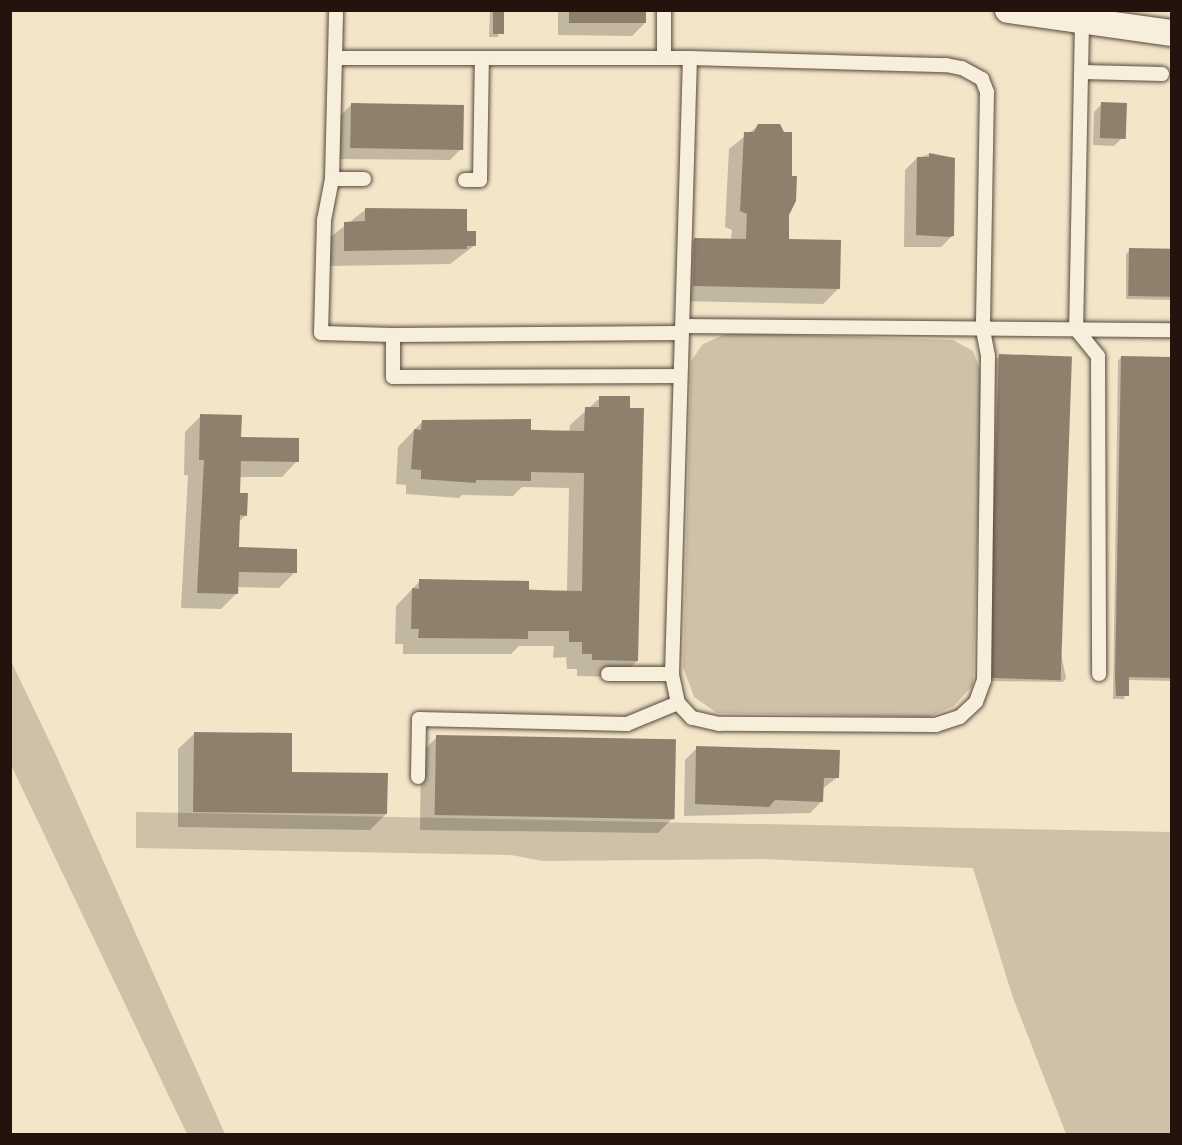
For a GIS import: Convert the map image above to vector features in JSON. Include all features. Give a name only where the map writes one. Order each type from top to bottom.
[{"type":"street","points":[[1008,10],[1172,33]]},
{"type":"lane","points":[[664,10],[664,58]]},
{"type":"lane","points":[[336,13],[332,179],[324,220],[321,333],[393,335],[682,330],[1172,330]]},
{"type":"lane","points":[[1082,22],[1083,72],[1076,329],[1098,356],[1099,674]]},
{"type":"lane","points":[[335,58],[690,58],[946,65],[978,75],[987,92],[983,330],[988,356],[984,680],[976,702],[960,717],[936,725],[718,724],[692,718],[678,703],[672,674],[690,58]]},
{"type":"lane","points":[[465,180],[480,180],[482,58]]},
{"type":"lane","points":[[1083,72],[1162,74]]},
{"type":"lane","points":[[332,179],[364,178]]},
{"type":"lane","points":[[393,335],[393,377],[679,376]]},
{"type":"lane","points":[[608,674],[672,674]]},
{"type":"lane","points":[[418,777],[418,719],[627,724],[678,703]]},
{"type":"shaded area","points":[[728,333],[953,340],[973,351],[982,375],[973,685],[954,706],[929,717],[717,713],[694,697],[683,667],[691,361],[703,344]]},
{"type":"shaded area","points":[[10,659],[57,757],[225,1134],[187,1134],[11,765]]},
{"type":"shaded area","points":[[136,812],[1171,832],[1171,1134],[1066,1134],[1012,995],[973,868],[762,859],[543,861],[511,855],[136,848]]},
{"type":"building","points":[[493,10],[504,10],[504,34],[493,34]]},
{"type":"building","points":[[569,10],[646,10],[646,23],[569,23]]},
{"type":"building","points":[[1101,102],[1127,103],[1126,139],[1100,138]]},
{"type":"building","points":[[351,103],[464,105],[463,150],[350,148]]},
{"type":"building","points":[[758,124],[780,124],[784,132],[792,132],[792,176],[797,176],[796,201],[789,215],[789,239],[841,240],[840,289],[693,286],[694,238],[746,239],[747,214],[740,211],[744,132],[754,132]]},
{"type":"building","points":[[929,153],[955,158],[954,236],[916,235],[917,157],[929,157]]},
{"type":"building","points":[[365,208],[467,209],[467,231],[476,231],[476,246],[467,246],[467,249],[344,251],[344,222],[365,221]]},
{"type":"building","points":[[1129,248],[1172,249],[1171,297],[1128,296]]},
{"type":"building","points":[[999,354],[1072,357],[1061,680],[988,678]]},
{"type":"building","points":[[1121,356],[1172,357],[1172,678],[1129,677],[1129,696],[1116,696],[1115,677]]},
{"type":"building","points":[[599,396],[630,396],[630,408],[644,408],[638,661],[592,660],[592,654],[582,654],[582,642],[569,642],[569,631],[528,631],[528,639],[418,638],[419,629],[411,629],[412,588],[419,589],[419,579],[529,581],[529,590],[582,591],[584,473],[531,472],[531,481],[476,480],[476,483],[421,479],[421,470],[411,469],[414,429],[421,430],[422,420],[531,419],[531,430],[584,431],[585,407],[599,407]]},
{"type":"building","points":[[200,414],[242,415],[241,437],[299,438],[299,462],[241,461],[240,493],[248,493],[247,516],[240,515],[239,547],[297,549],[297,573],[239,572],[238,594],[197,593],[204,460],[199,460]]},
{"type":"building","points":[[194,732],[292,733],[292,772],[388,773],[387,814],[193,812]]},
{"type":"building","points":[[436,735],[676,739],[675,819],[435,815]]},
{"type":"building","points":[[696,746],[840,750],[839,778],[824,778],[823,802],[775,800],[769,807],[695,804]]}]
